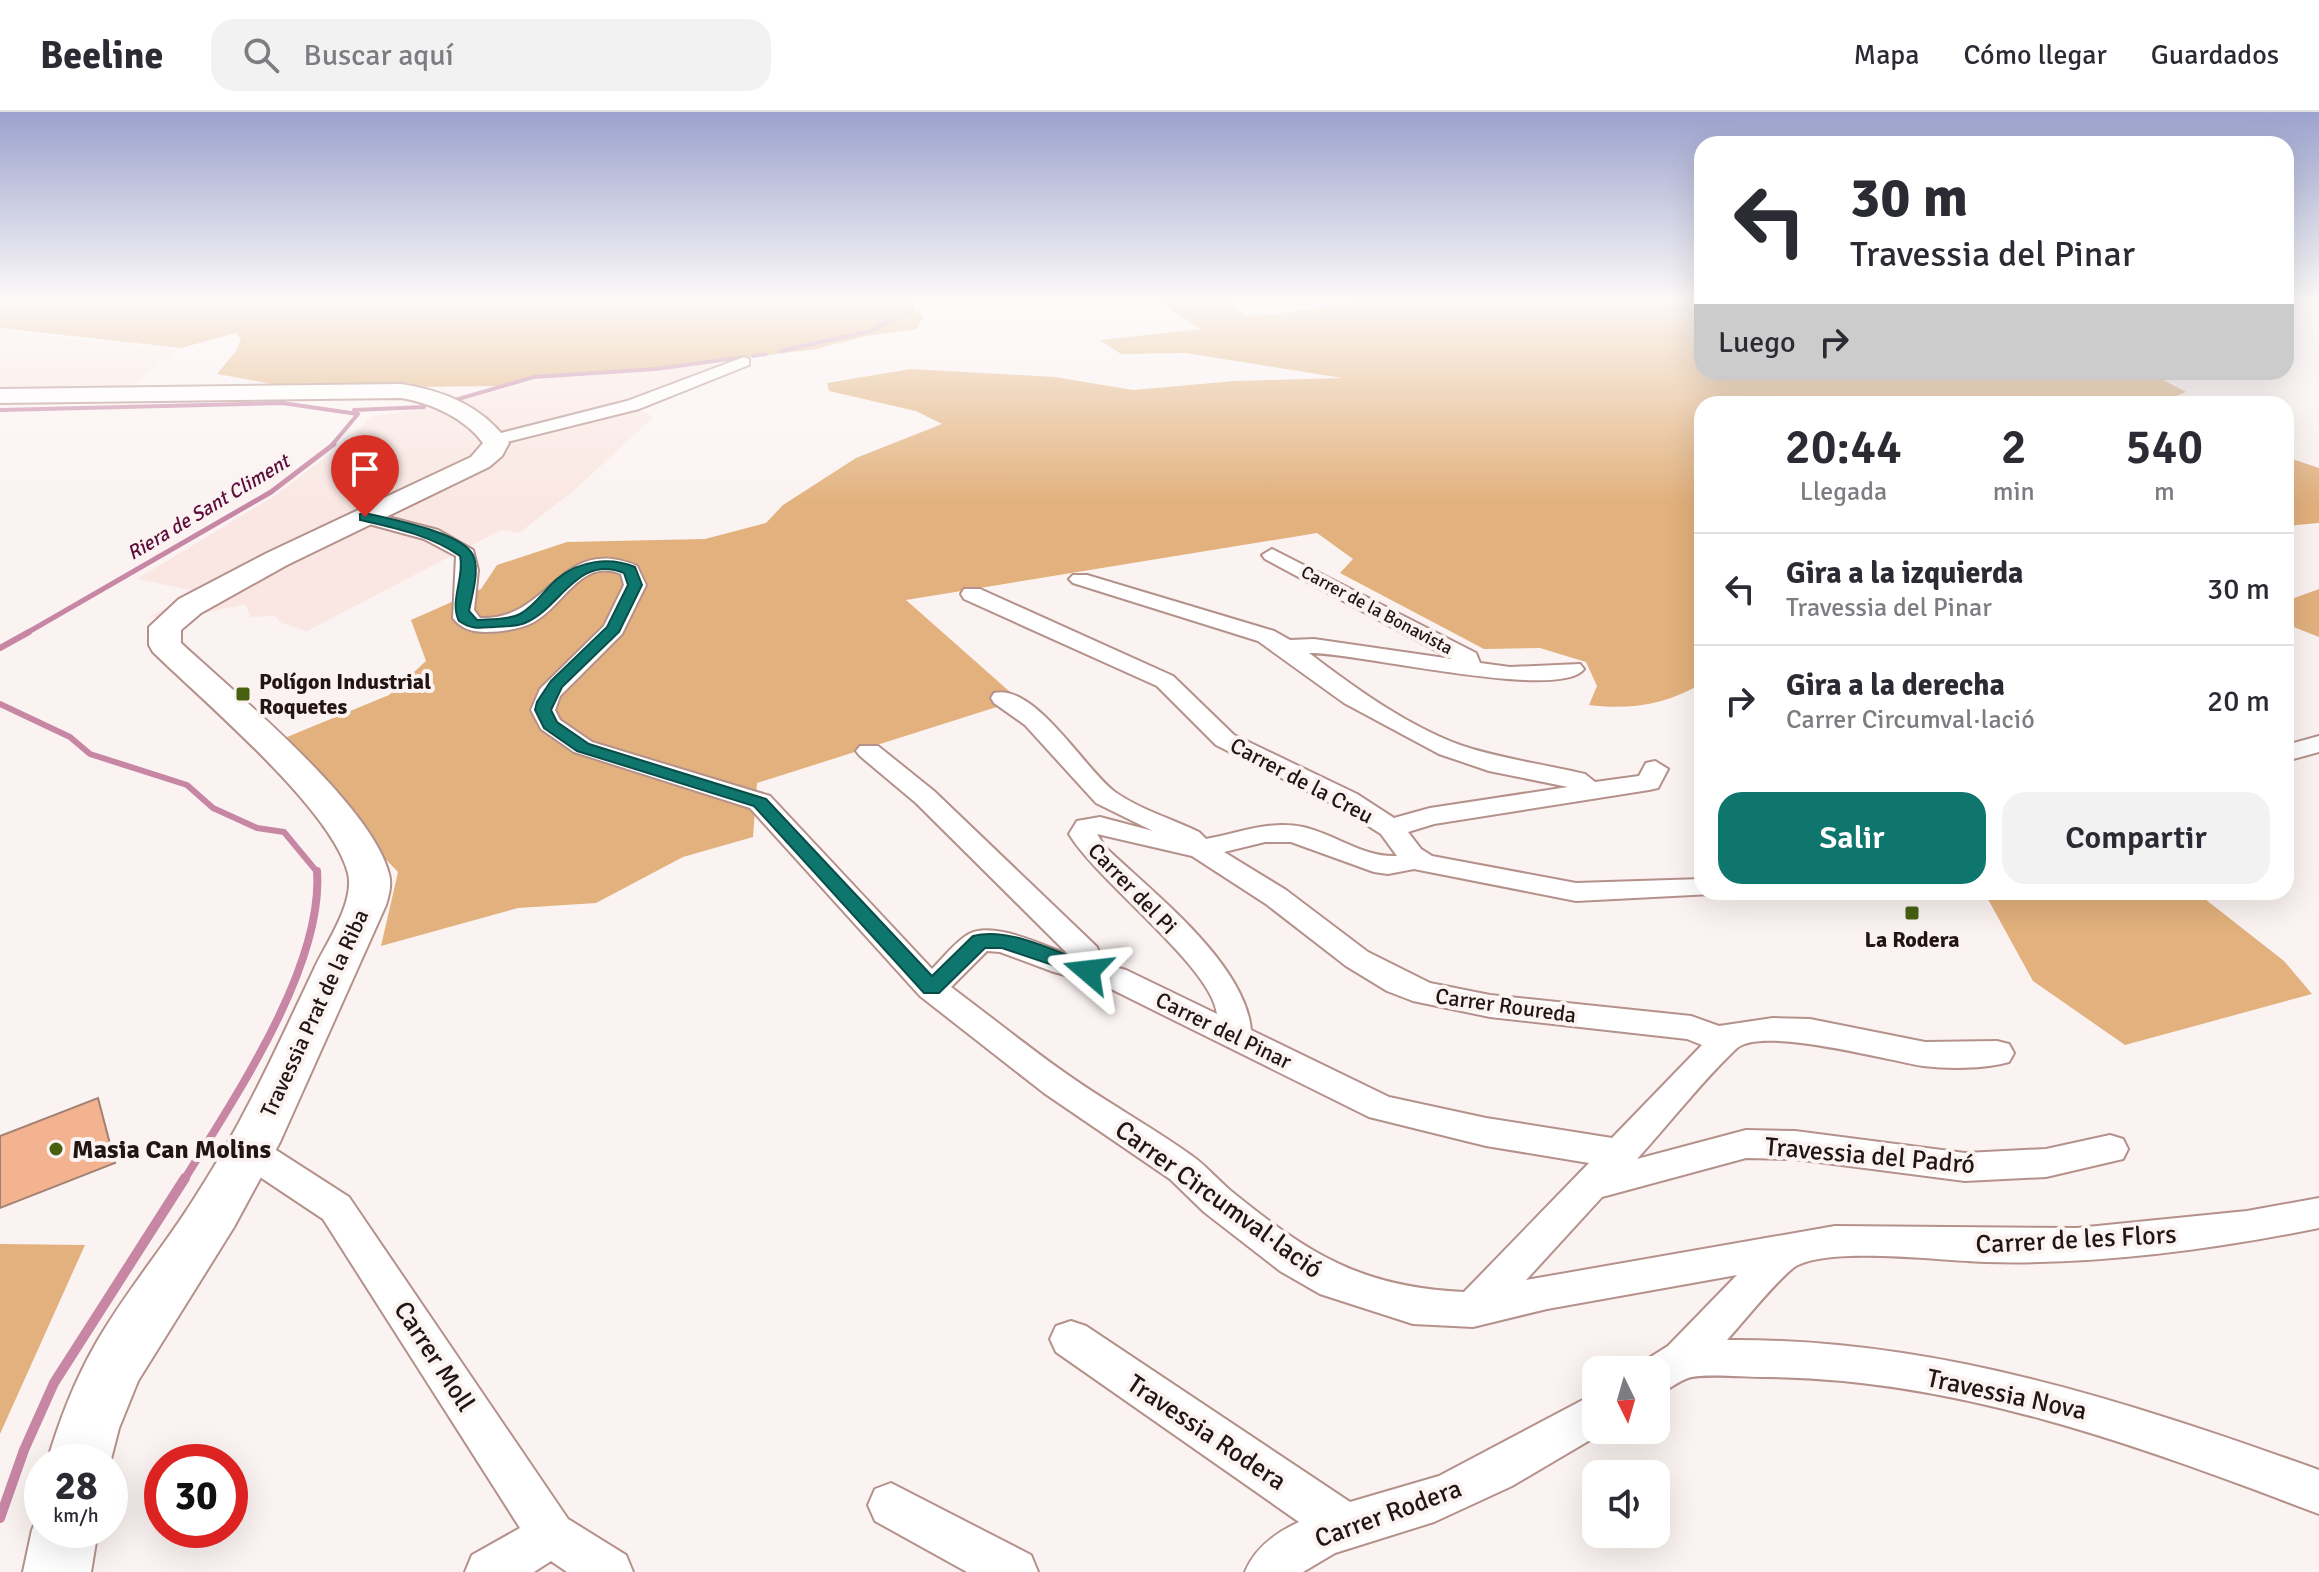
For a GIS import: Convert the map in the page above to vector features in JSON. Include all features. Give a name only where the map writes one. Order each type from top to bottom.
[{"type":"street","points":[[0,396],[410,392],[434,399],[473,422],[495,440],[633,405],[727,367]]},
{"type":"street","name":"Travessia Prat de la Riba","points":[[85,1444],[103,1391],[129,1341],[216,1210],[249,1151],[358,922],[369,885],[367,867],[354,841],[286,763],[165,645],[165,627],[178,614],[214,592],[480,462],[493,451],[495,440]]},
{"type":"street","name":"Carrer Circumval·lació","points":[[365,517],[412,528],[449,542],[466,554],[469,565],[462,611],[464,618],[474,625],[520,620],[538,609],[564,580],[592,567],[614,564],[630,570],[635,585],[614,629],[556,684],[545,702],[543,710],[550,724],[583,747],[741,794],[766,808],[931,988],[1056,1084],[1183,1169],[1217,1201],[1294,1259],[1334,1282],[1376,1298],[1413,1307],[1473,1310],[1547,1292],[1784,1252]]},
{"type":"street","name":"Carrer de la Bonavista","points":[[1272,555],[1468,658],[1469,664],[1461,668]]},
{"type":"street","points":[[1080,579],[1247,629],[1286,647],[1342,691],[1448,749],[1498,765],[1576,780],[1583,785],[1584,793]]},
{"type":"street","name":"Carrer de la Creu","points":[[972,594],[1151,672],[1178,691],[1225,740],[1347,800],[1391,828],[1415,859]]},
{"type":"street","points":[[1286,647],[1314,646],[1522,675],[1572,669]]},
{"type":"street","name":"Carrer Roureda","points":[[1003,698],[1034,720],[1105,797],[1189,838],[1200,849],[1276,897],[1357,959],[1424,993],[1490,1006],[1691,1028],[1717,1038]]},
{"type":"street","points":[[2294,751],[2319,744]]},
{"type":"street","points":[[869,751],[925,797],[1086,954],[1088,971]]},
{"type":"street","points":[[1391,828],[1430,816],[1649,782],[1655,769]]},
{"type":"street","name":"Carrer del Pi","points":[[1200,849],[1100,825],[1087,827],[1083,834],[1094,852],[1172,927],[1206,967],[1233,1008],[1235,1034]]},
{"type":"street","points":[[1200,849],[1250,834],[1276,832],[1305,836],[1377,864],[1396,866],[1415,859],[1576,892],[1694,888]]},
{"type":"street","name":"Carrer del Pinar","points":[[931,988],[980,941],[1004,942],[1115,978],[1381,1108],[1486,1132],[1616,1153]]},
{"type":"street","points":[[1473,1310],[1616,1153],[1721,1046],[1717,1038],[1773,1030],[1810,1031],[1925,1054],[1997,1053]]},
{"type":"street","name":"Travessia del Padró","points":[[1585,1187],[1746,1144],[1795,1145],[1965,1167],[2046,1163],[2110,1149]]},
{"type":"street","name":"Carrer Moll","points":[[249,1151],[336,1208],[552,1535],[609,1572]]},
{"type":"street","name":"Carrer de les Flors","points":[[1784,1252],[1835,1242],[1943,1241],[1984,1246],[2077,1244],[2247,1227],[2319,1213]]},
{"type":"street","points":[[1527,1251],[1524,1272],[1547,1292]]},
{"type":"street","points":[[1670,1367],[1784,1252]]},
{"type":"street","name":"Travessia Rodera","points":[[1071,1339],[1343,1525]]},
{"type":"street","name":"Travessia Nova","points":[[1670,1368],[1823,1360],[1991,1389],[2136,1424],[2319,1492]]},
{"type":"street","name":"Carrer Rodera","points":[[1269,1572],[1288,1552],[1343,1525],[1432,1502],[1529,1453],[1582,1421]]},
{"type":"street","points":[[891,1505],[1014,1572]]},
{"type":"street","points":[[489,1572],[552,1535]]},
{"type":"street","points":[[57,1572],[62,1548]]},
{"type":"shaded area","points":[[0,367],[156,367],[127,390],[0,405]]},
{"type":"shaded area","points":[[223,367],[670,367],[539,377],[505,386],[294,388],[217,374]]},
{"type":"shaded area","points":[[675,367],[718,367],[631,405],[654,417],[572,492],[519,533],[501,530],[307,631],[281,623],[275,616],[250,617],[246,604],[192,616],[149,617],[196,591],[137,579],[276,495],[353,436],[372,416],[432,408],[550,377]]},
{"type":"shaded area","points":[[1274,367],[1694,367],[1694,380],[2163,380],[2186,392],[2177,396],[1694,396],[1694,687],[1647,704],[1619,707],[1589,705],[1597,686],[1586,662],[1540,648],[1484,649],[1340,573],[1353,559],[1317,533],[906,600],[1019,700],[757,783],[753,837],[683,857],[596,903],[518,908],[381,946],[398,872],[364,837],[287,737],[389,695],[426,661],[411,620],[481,589],[497,565],[567,542],[705,539],[766,523],[783,505],[856,458],[942,424],[916,411],[829,391],[827,383],[911,369],[1055,377],[1133,390],[1235,381],[1342,378]]},
{"type":"shaded area","points":[[2294,460],[2319,468],[2319,523],[2294,525]]},
{"type":"shaded area","points":[[2319,589],[2319,637],[2294,627],[2294,598]]},
{"type":"shaded area","points":[[1988,900],[2206,900],[2284,961],[2312,994],[2125,1045],[2033,981]]},
{"type":"shaded area","points":[[0,1244],[85,1245],[0,1434]]},
{"type":"building","name":"Masia Can Molins","points":[[98,1098],[115,1163],[0,1208],[0,1136]]},
{"type":"waterway","points":[[455,400],[534,377],[670,367]]},
{"type":"waterway","name":"Riera de Sant Climent","points":[[0,410],[282,403],[358,414],[331,446]]},
{"type":"waterway","points":[[354,410],[424,407]]},
{"type":"waterway","name":"Riera de Sant Climent","points":[[25,634],[271,492],[334,444]]},
{"type":"waterway","name":"Riera de Sant Climent","points":[[0,648],[29,632]]},
{"type":"waterway","name":"Riera de Sant Climent","points":[[0,704],[70,737],[90,754],[187,785],[213,808],[257,828],[284,832],[317,872]]},
{"type":"waterway","points":[[184,1180],[272,1032],[291,990],[306,949],[315,909],[317,872]]},
{"type":"waterway","name":"Riera de Sant Climent","points":[[0,1518],[24,1450],[54,1383],[185,1178]]},
{"type":"place","name":"Polígon Industrial Roquetes","points":[[243,694]]},
{"type":"place","name":"La Rodera","points":[[1912,913]]},
{"type":"place","name":"Masia Can Molins","points":[[56,1149]]},
{"type":"route","points":[[365,517],[412,528],[449,542],[466,554],[469,565],[462,611],[467,622],[474,625],[501,625],[520,620],[538,609],[564,580],[592,567],[614,564],[630,570],[635,585],[626,610],[605,639],[549,694],[543,710],[550,724],[570,741],[583,747],[760,802],[931,988],[980,941],[1004,942],[1088,971]]}]
